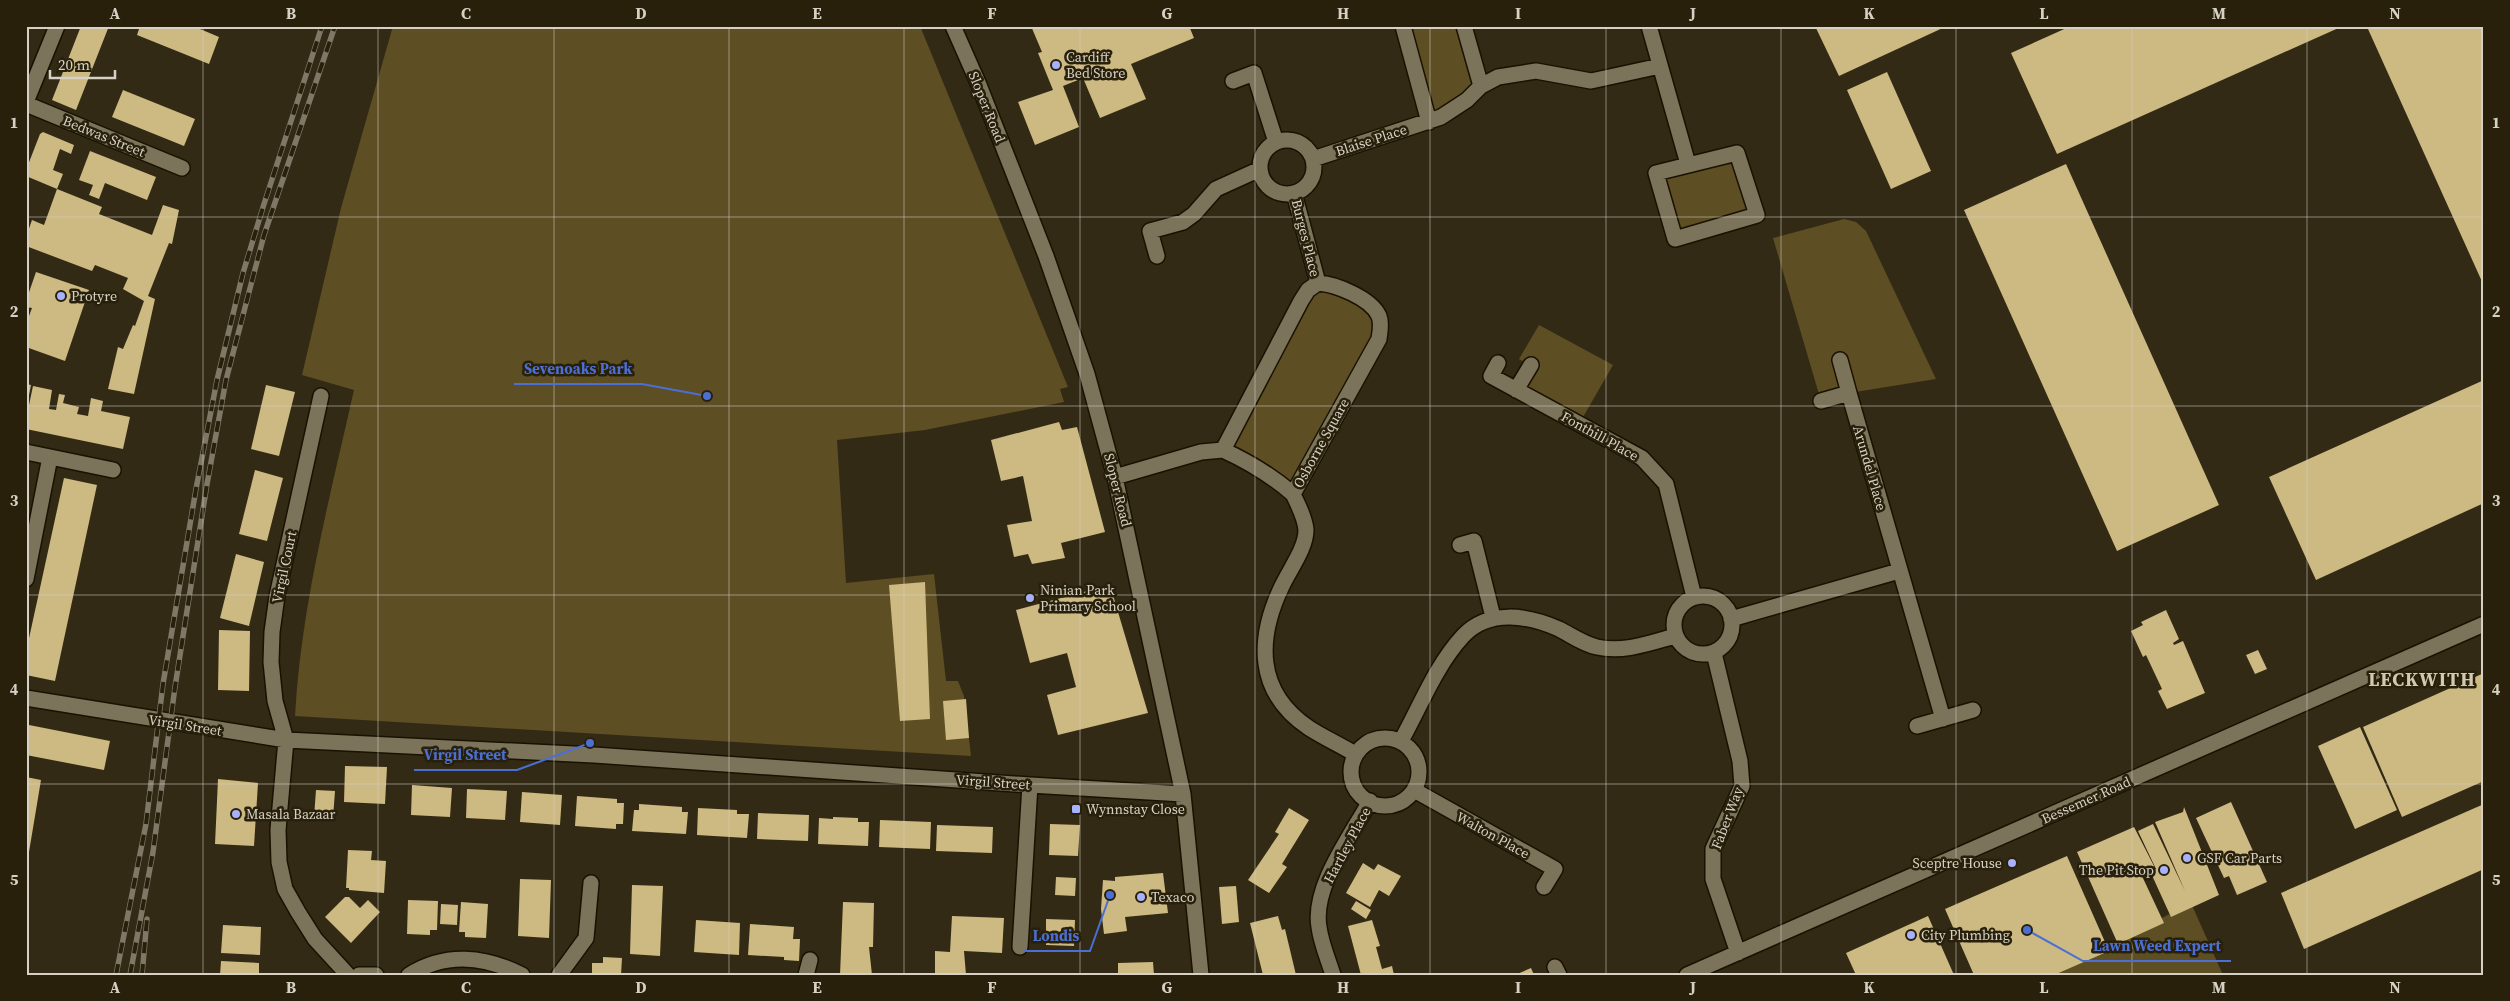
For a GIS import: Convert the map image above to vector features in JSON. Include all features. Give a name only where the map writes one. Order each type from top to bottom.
[{"type":"street","points":[[26,103],[57,26]]},
{"type":"street","name":"Sloper Road","points":[[952,26],[978,85],[1046,256],[1087,374],[1115,477],[1183,794],[1201,975]]},
{"type":"street","points":[[1403,26],[1428,122]]},
{"type":"street","points":[[1464,26],[1481,86]]},
{"type":"street","points":[[1649,26],[1688,164]]},
{"type":"street","name":"Blaise Place","points":[[1313,159],[1428,122],[1456,108],[1481,86],[1498,77],[1513,73],[1536,72],[1592,82],[1660,66]]},
{"type":"street","points":[[1233,81],[1254,73],[1276,142]]},
{"type":"street","name":"Bedwas Street","points":[[26,103],[182,168]]},
{"type":"street","points":[[1157,256],[1150,231],[1183,222],[1194,214],[1216,189],[1260,169],[1263,154],[1276,142],[1285,139],[1298,142],[1306,147],[1313,159]]},
{"type":"street","points":[[1737,153],[1757,215],[1675,239],[1656,173],[1688,164],[1737,153]]},
{"type":"street","name":"Burges Place","points":[[1260,169],[1262,178],[1276,191],[1285,194],[1294,192],[1309,182],[1313,174],[1313,159]]},
{"type":"street","name":"Burges Place","points":[[1294,192],[1318,283]]},
{"type":"street","points":[[1115,477],[1201,452],[1223,450],[1301,301],[1308,290],[1318,283]]},
{"type":"street","name":"Osborne Square","points":[[1223,450],[1249,462],[1272,476],[1293,494],[1379,339],[1381,324],[1378,314],[1368,304],[1332,284],[1318,283]]},
{"type":"street","name":"Arundel Place","points":[[1840,360],[1943,719]]},
{"type":"street","name":"Fonthill Place","points":[[1498,364],[1491,376],[1642,458],[1666,484],[1694,597]]},
{"type":"street","points":[[1516,390],[1531,366]]},
{"type":"street","points":[[1821,401],[1849,393]]},
{"type":"street","name":"Virgil Court","points":[[286,740],[275,701],[271,662],[272,632],[277,596],[322,396]]},
{"type":"street","points":[[26,452],[113,470]]},
{"type":"street","points":[[26,579],[50,457]]},
{"type":"street","points":[[1293,494],[1302,512],[1306,530],[1303,544],[1272,607],[1266,627],[1265,662],[1270,681],[1280,700],[1294,716],[1308,727],[1355,754]]},
{"type":"street","points":[[1460,545],[1474,541],[1493,617]]},
{"type":"street","points":[[1731,619],[1899,571]]},
{"type":"street","points":[[1694,597],[1714,598],[1722,604],[1731,619],[1732,629],[1729,639],[1723,647],[1714,653],[1704,655],[1694,653],[1685,648],[1675,636],[1673,626],[1675,616],[1680,607],[1694,597]]},
{"type":"street","points":[[1401,742],[1451,651],[1464,634],[1479,623],[1493,617],[1527,619],[1542,623],[1596,647],[1613,649],[1675,636]]},
{"type":"street","name":"Bessemer Road","points":[[1687,975],[2484,624]]},
{"type":"street","name":"Faber Way","points":[[1714,653],[1740,760],[1742,786],[1713,849],[1713,879],[1738,952]]},
{"type":"street","name":"Virgil Street","points":[[26,698],[286,740],[594,755],[1183,794]]},
{"type":"street","points":[[1917,726],[1973,710]]},
{"type":"street","points":[[1388,738],[1401,742],[1411,749],[1417,759],[1420,770],[1414,790],[1406,799],[1396,804],[1384,806],[1370,802],[1357,790],[1352,778],[1355,754],[1365,744],[1376,739],[1388,738]]},
{"type":"street","points":[[286,740],[278,830],[279,862],[286,889],[315,939],[348,975]]},
{"type":"street","points":[[1020,947],[1030,785]]},
{"type":"street","name":"Walton Place","points":[[1414,790],[1555,870],[1544,887]]},
{"type":"street","name":"Hartley Place","points":[[1333,975],[1318,926],[1320,897],[1327,879],[1370,802]]},
{"type":"street","points":[[558,975],[586,938],[591,882]]},
{"type":"street","points":[[409,975],[442,960],[464,958],[505,967],[522,975]]},
{"type":"street","points":[[359,975],[376,975]]},
{"type":"shaded area","points":[[393,26],[920,26],[1068,387],[1060,389],[1064,402],[925,430],[837,440],[846,583],[934,574],[946,681],[958,681],[964,696],[971,756],[295,716],[303,634],[310,593],[326,511],[354,390],[302,375],[341,208]]},
{"type":"shaded area","points":[[1403,26],[1464,26],[1481,86],[1429,122]]},
{"type":"shaded area","points":[[1737,153],[1757,215],[1675,239],[1656,173]]},
{"type":"shaded area","points":[[1844,219],[1856,222],[1866,231],[1936,379],[1849,393],[1821,401],[1773,238]]},
{"type":"shaded area","points":[[1308,290],[1354,294],[1381,325],[1293,494],[1223,450]]},
{"type":"shaded area","points":[[1539,325],[1613,365],[1579,424],[1516,390],[1531,366],[1519,359]]},
{"type":"shaded area","points":[[2191,903],[2223,975],[2051,975]]},
{"type":"building","points":[[81,26],[109,26],[76,110],[52,100]]},
{"type":"building","points":[[140,26],[193,26],[219,37],[209,64],[137,35]]},
{"type":"building","points":[[1031,26],[1189,26],[1194,38],[1131,64],[1146,99],[1100,118],[1083,78],[1063,86],[1079,127],[1035,145],[1018,102],[1053,90],[1038,53],[1042,52]]},
{"type":"building","points":[[1815,26],[1947,26],[1839,76]]},
{"type":"building","points":[[2071,26],[2343,26],[2057,154],[2011,53]]},
{"type":"building","points":[[2373,26],[2484,26],[2484,286],[2368,29]]},
{"type":"building","points":[[1887,72],[1931,171],[1891,189],[1847,90]]},
{"type":"building","points":[[123,90],[195,119],[184,146],[112,117]]},
{"type":"building","points":[[43,132],[74,145],[71,154],[60,149],[53,170],[63,174],[57,189],[26,176],[26,170],[40,134]]},
{"type":"building","points":[[90,151],[156,177],[147,200],[105,183],[99,199],[89,195],[93,185],[79,180]]},
{"type":"building","points":[[2066,164],[2219,505],[2117,551],[1964,210]]},
{"type":"building","points":[[57,189],[102,207],[99,214],[152,235],[163,205],[179,210],[172,244],[169,243],[148,296],[155,299],[134,394],[108,389],[118,347],[123,349],[133,325],[135,326],[144,301],[123,289],[128,278],[95,265],[92,271],[26,246],[26,237],[32,220],[44,225]]},
{"type":"building","points":[[36,272],[89,290],[65,361],[26,347],[26,324],[32,308],[26,307],[26,301]]},
{"type":"building","points":[[2484,380],[2484,503],[2316,580],[2269,477]]},
{"type":"building","points":[[26,384],[31,385],[27,405],[26,405]]},
{"type":"building","points":[[266,385],[295,392],[279,456],[251,449]]},
{"type":"building","points":[[33,386],[52,390],[49,409],[56,410],[59,394],[65,395],[63,403],[79,407],[77,414],[88,416],[91,398],[103,401],[101,411],[130,417],[123,449],[26,429],[26,405],[29,405]]},
{"type":"building","points":[[1059,422],[1062,430],[1077,427],[1105,532],[1061,543],[1065,558],[1032,564],[1028,554],[1014,557],[1007,525],[1032,521],[1023,476],[1001,481],[991,440]]},
{"type":"building","points":[[255,470],[283,478],[267,541],[239,534]]},
{"type":"building","points":[[64,478],[97,485],[55,681],[26,675],[26,652]]},
{"type":"building","points":[[236,554],[264,562],[249,626],[220,618]]},
{"type":"building","points":[[925,582],[930,719],[900,721],[889,585]]},
{"type":"building","points":[[1110,585],[1148,713],[1058,735],[1047,695],[1076,687],[1067,653],[1030,663],[1016,610]]},
{"type":"building","points":[[2166,610],[2179,639],[2173,643],[2174,645],[2183,641],[2205,693],[2167,709],[2158,691],[2162,689],[2146,655],[2143,657],[2131,631],[2143,625],[2141,622]]},
{"type":"building","points":[[219,630],[250,631],[249,691],[218,690]]},
{"type":"building","points":[[2258,650],[2267,669],[2255,674],[2246,655]]},
{"type":"building","points":[[2484,673],[2484,781],[2402,817],[2363,727]]},
{"type":"building","points":[[966,699],[969,738],[946,740],[943,701]]},
{"type":"building","points":[[29,725],[110,741],[104,770],[26,755]]},
{"type":"building","points":[[2360,727],[2397,810],[2355,829],[2318,746]]},
{"type":"building","points":[[345,766],[387,767],[385,804],[344,802]]},
{"type":"building","points":[[26,777],[41,780],[27,864],[26,864]]},
{"type":"building","name":"Masala Bazaar","points":[[218,779],[258,783],[254,846],[215,844]]},
{"type":"building","points":[[412,785],[452,788],[450,817],[411,815]]},
{"type":"building","points":[[467,789],[507,791],[505,820],[466,818]]},
{"type":"building","points":[[316,790],[335,791],[333,818],[314,817]]},
{"type":"building","points":[[522,792],[562,795],[560,825],[520,822]]},
{"type":"building","points":[[577,796],[617,799],[617,803],[624,803],[623,824],[616,824],[616,829],[575,826]]},
{"type":"building","points":[[2231,802],[2267,882],[2237,895],[2229,876],[2224,878],[2196,818]]},
{"type":"building","points":[[639,804],[682,807],[682,812],[688,812],[686,834],[632,831],[634,810],[639,810]]},
{"type":"building","points":[[2484,804],[2484,869],[2304,949],[2281,893]]},
{"type":"building","name":"GSF Car Parts","points":[[2184,807],[2219,895],[2171,917],[2150,871],[2156,869],[2138,831],[2153,824],[2185,891],[2155,822],[2183,812]]},
{"type":"building","points":[[698,808],[737,810],[737,814],[749,814],[747,838],[697,835]]},
{"type":"building","points":[[1289,808],[1309,820],[1282,864],[1287,867],[1269,893],[1248,880],[1279,834],[1275,832]]},
{"type":"building","points":[[758,813],[809,815],[808,841],[757,839]]},
{"type":"building","points":[[833,817],[858,818],[858,822],[869,822],[868,846],[818,844],[819,818],[833,819]]},
{"type":"building","points":[[880,820],[931,822],[930,849],[879,847]]},
{"type":"building","points":[[1050,824],[1080,825],[1078,856],[1049,855]]},
{"type":"building","points":[[937,825],[993,827],[992,853],[936,851]]},
{"type":"building","points":[[2134,827],[2154,866],[2142,876],[2164,923],[2118,944],[2077,852]]},
{"type":"building","points":[[348,850],[372,851],[371,860],[386,861],[384,893],[349,890],[349,888],[346,888]]},
{"type":"building","points":[[2067,856],[2109,951],[2054,975],[1974,975],[1945,909]]},
{"type":"building","points":[[1363,863],[1374,870],[1378,864],[1401,876],[1389,896],[1379,890],[1370,907],[1346,893]]},
{"type":"building","name":"Texaco","points":[[1163,873],[1168,913],[1125,917],[1127,931],[1104,934],[1101,909],[1103,880],[1115,881],[1115,877]]},
{"type":"building","points":[[1056,877],[1076,878],[1075,896],[1055,895]]},
{"type":"building","points":[[520,879],[551,880],[549,938],[518,936]]},
{"type":"building","points":[[632,885],[663,886],[660,956],[630,954]]},
{"type":"building","points":[[1236,886],[1239,922],[1222,924],[1219,887]]},
{"type":"building","points":[[345,897],[349,897],[360,908],[368,900],[380,912],[351,943],[325,917]]},
{"type":"building","points":[[408,900],[438,901],[437,930],[430,930],[430,935],[407,934]]},
{"type":"building","points":[[1356,901],[1371,910],[1366,919],[1351,909]]},
{"type":"building","points":[[461,902],[488,904],[486,938],[465,937],[465,932],[459,932]]},
{"type":"building","points":[[843,902],[874,903],[873,947],[869,947],[872,975],[840,975]]},
{"type":"building","points":[[441,904],[458,905],[457,925],[440,924]]},
{"type":"building","points":[[952,916],[1004,918],[1002,953],[964,951],[966,975],[935,975],[935,951],[950,952]]},
{"type":"building","points":[[1278,916],[1282,930],[1285,929],[1296,975],[1263,975],[1250,923]]},
{"type":"building","name":"City Plumbing","points":[[1928,916],[1954,975],[1856,975],[1846,953]]},
{"type":"building","points":[[1046,919],[1075,920],[1074,946],[1046,945]]},
{"type":"building","points":[[696,920],[740,923],[739,955],[694,952]]},
{"type":"building","points":[[1372,920],[1380,946],[1376,947],[1382,969],[1392,966],[1394,975],[1361,975],[1348,926]]},
{"type":"building","points":[[750,924],[794,927],[793,939],[800,939],[799,961],[784,960],[784,957],[748,955]]},
{"type":"building","points":[[223,925],[261,927],[260,955],[221,953]]},
{"type":"building","points":[[603,957],[622,958],[621,975],[592,975],[592,963],[603,963]]},
{"type":"building","points":[[221,961],[259,963],[259,975],[220,975]]},
{"type":"building","points":[[1153,962],[1154,975],[1118,975],[1118,963]]},
{"type":"building","points":[[1531,968],[1534,975],[1515,975]]},
{"type":"railway","points":[[116,975],[146,824],[163,684],[196,489],[217,380],[243,273],[322,26]]},
{"type":"railway","points":[[130,975],[153,852],[175,687],[207,484],[226,380],[264,235],[335,26]]},
{"type":"railway","points":[[142,975],[147,919]]},
{"type":"place","name":"Cardiff Bed Store","points":[[1056,65]]},
{"type":"place","name":"Protyre","points":[[61,296]]},
{"type":"place","name":"Sevenoaks Park","points":[[707,396]]},
{"type":"place","name":"Ninian Park Primary School","points":[[1030,598]]},
{"type":"place","name":"Virgil Street","points":[[590,743]]},
{"type":"place","name":"Wynnstay Close","points":[[1076,809]]},
{"type":"place","name":"Masala Bazaar","points":[[236,814]]},
{"type":"place","name":"GSF Car Parts","points":[[2187,858]]},
{"type":"place","name":"Sceptre House","points":[[2012,863]]},
{"type":"place","name":"The Pit Stop","points":[[2164,870]]},
{"type":"place","name":"Londis","points":[[1110,895]]},
{"type":"place","name":"Texaco","points":[[1141,897]]},
{"type":"place","name":"Lawn Weed Expert","points":[[2027,930]]},
{"type":"place","name":"City Plumbing","points":[[1911,935]]},
{"type":"district","name":"LECKWITH","points":[[2422,679]]}]
